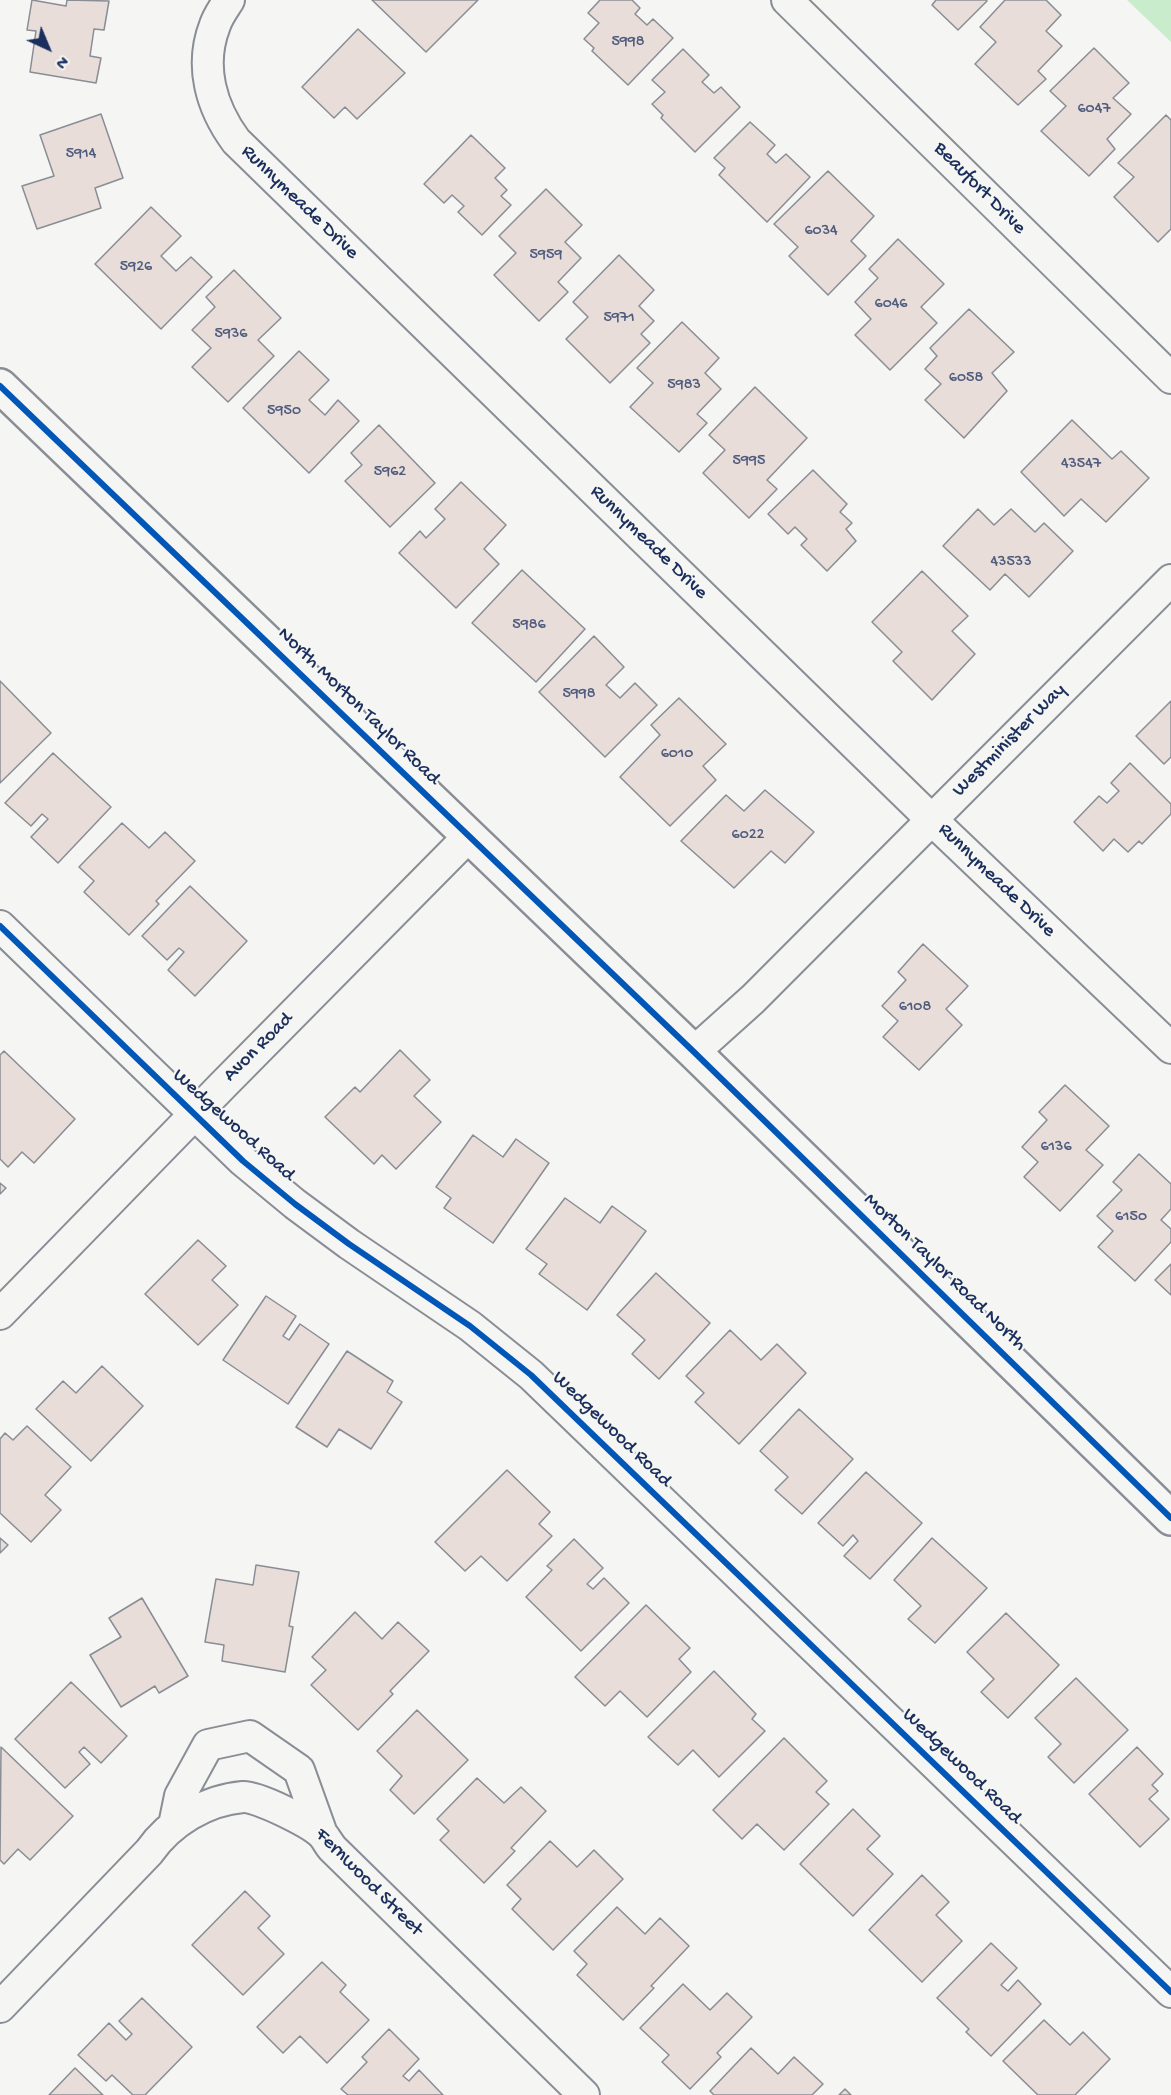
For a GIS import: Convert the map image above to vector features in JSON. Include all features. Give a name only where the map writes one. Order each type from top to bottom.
[{"type":"street","name":"Runnymeade Drive","points":[[229,0],[215,23],[207,64],[214,106],[236,141],[932,820],[1171,1048]]},
{"type":"street","name":"Beaufort Drive","points":[[787,0],[1171,378]]},
{"type":"street","name":"North Morton Taylor Road","points":[[0,386],[694,1052]]},
{"type":"street","name":"Westminister Way","points":[[694,1052],[753,999],[1171,580]]},
{"type":"street","name":"Avon Road","points":[[0,1314],[469,836]]},
{"type":"street","name":"Wedgewood Road","points":[[0,926],[243,1161],[295,1204],[349,1244],[470,1326],[531,1375],[1171,1992]]},
{"type":"street","name":"Morton Taylor Road North","points":[[694,1052],[1171,1518]]},
{"type":"street","points":[[174,1825],[180,1796],[208,1745],[250,1736],[299,1770],[322,1834]]},
{"type":"street","name":"Fernwood Street","points":[[0,2007],[149,1852],[156,1841],[174,1825],[194,1812],[215,1803],[245,1796],[287,1811],[322,1834],[333,1850],[584,2095]]},
{"type":"green space","points":[[1127,0],[1171,0],[1171,42]]},
{"type":"building","points":[[32,0],[66,6],[67,0],[109,1],[104,30],[94,29],[90,56],[101,58],[96,83],[30,72],[36,31],[27,30]]},
{"type":"building","points":[[372,0],[478,0],[426,52]]},
{"type":"building","points":[[600,0],[632,0],[640,8],[635,14],[647,25],[653,19],[673,38],[628,85],[592,51],[594,48],[584,39],[599,23],[588,13]]},
{"type":"building","points":[[936,0],[987,1],[958,30],[932,5]]},
{"type":"building","points":[[1005,0],[1046,0],[1061,15],[1046,31],[1062,46],[1038,71],[1046,79],[1018,105],[975,64],[996,42],[980,27]]},
{"type":"building","points":[[358,29],[405,73],[357,119],[345,107],[334,118],[302,87]]},
{"type":"building","points":[[1094,48],[1129,83],[1113,98],[1131,114],[1107,139],[1115,149],[1089,176],[1041,131],[1066,106],[1050,91]]},
{"type":"building","points":[[683,49],[709,75],[702,82],[714,93],[721,87],[740,107],[695,152],[661,118],[663,115],[652,104],[665,92],[652,80]]},
{"type":"building","points":[[101,114],[123,178],[95,188],[101,208],[37,229],[22,186],[54,176],[40,135]]},
{"type":"building","points":[[1166,115],[1171,120],[1171,229],[1158,242],[1114,197],[1134,177],[1118,163]]},
{"type":"building","points":[[750,122],[775,145],[767,154],[776,163],[786,154],[810,177],[767,222],[719,175],[725,168],[714,158]]},
{"type":"building","points":[[471,135],[505,168],[495,178],[507,190],[501,196],[511,205],[482,235],[458,212],[464,206],[452,195],[444,203],[424,184]]},
{"type":"building","points":[[828,171],[874,216],[851,241],[866,256],[828,295],[789,256],[798,247],[774,224]]},
{"type":"building","points":[[546,189],[582,225],[565,242],[581,258],[558,282],[568,292],[539,321],[494,275],[516,253],[499,236]]},
{"type":"building","points":[[151,207],[181,236],[161,256],[176,271],[191,257],[212,277],[161,329],[95,264]]},
{"type":"building","points":[[898,239],[944,284],[921,307],[937,323],[890,370],[855,335],[871,319],[855,302],[878,278],[869,269]]},
{"type":"building","points":[[619,255],[654,290],[639,306],[654,321],[641,334],[650,343],[610,383],[566,339],[588,317],[573,302]]},
{"type":"building","points":[[234,270],[281,318],[258,340],[274,356],[228,402],[192,367],[211,348],[192,330],[215,307],[206,297]]},
{"type":"building","points":[[969,309],[1014,352],[992,373],[1007,391],[964,438],[925,400],[941,384],[925,369],[937,356],[930,348]]},
{"type":"building","points":[[682,322],[719,358],[705,373],[721,389],[697,414],[707,423],[679,452],[630,407],[653,383],[637,368]]},
{"type":"building","points":[[299,351],[329,380],[309,400],[325,415],[338,400],[359,421],[309,473],[243,408]]},
{"type":"building","points":[[755,387],[807,438],[767,480],[777,489],[749,518],[703,473],[725,450],[709,435]]},
{"type":"building","points":[[1072,420],[1112,459],[1121,451],[1149,478],[1106,522],[1081,499],[1064,516],[1021,472]]},
{"type":"building","points":[[379,425],[435,483],[390,527],[345,481],[362,465],[351,453]]},
{"type":"building","points":[[813,470],[847,504],[840,512],[852,523],[846,529],[856,541],[827,571],[801,545],[807,539],[795,527],[788,534],[768,514]]},
{"type":"building","points":[[461,482],[506,525],[484,549],[499,564],[456,608],[399,553],[420,531],[426,538],[445,519],[435,509]]},
{"type":"building","points":[[978,509],[994,525],[1011,509],[1035,532],[1044,523],[1073,551],[1029,597],[1005,574],[990,590],[943,546]]},
{"type":"building","points":[[522,570],[585,629],[536,682],[472,623]]},
{"type":"building","points":[[922,571],[968,616],[952,631],[975,654],[932,700],[893,661],[902,652],[872,622]]},
{"type":"building","points":[[594,636],[624,667],[606,685],[620,698],[635,683],[657,705],[605,757],[539,692]]},
{"type":"building","points":[[0,681],[51,733],[0,783]]},
{"type":"building","points":[[679,698],[726,744],[703,766],[716,780],[670,826],[620,777],[660,735],[651,725]]},
{"type":"building","points":[[1171,701],[1171,757],[1164,764],[1136,736]]},
{"type":"building","points":[[53,753],[111,807],[58,863],[31,837],[48,819],[42,814],[31,826],[5,803]]},
{"type":"building","points":[[1130,763],[1171,804],[1171,814],[1142,844],[1139,841],[1128,852],[1114,839],[1103,851],[1074,822],[1099,796],[1107,803],[1119,791],[1111,783]]},
{"type":"building","points":[[765,790],[814,832],[785,863],[771,851],[734,888],[681,841],[726,795],[744,811]]},
{"type":"building","points":[[122,823],[149,848],[165,832],[195,861],[156,901],[159,904],[129,935],[84,892],[94,881],[79,867]]},
{"type":"building","points":[[190,886],[247,941],[195,996],[168,970],[184,952],[179,948],[167,960],[142,936]]},
{"type":"building","points":[[923,944],[968,986],[946,1009],[962,1025],[919,1070],[883,1037],[898,1021],[882,1006],[906,980],[898,972]]},
{"type":"building","points":[[400,1050],[430,1080],[414,1096],[441,1122],[396,1169],[382,1155],[374,1164],[325,1117],[355,1087],[360,1092]]},
{"type":"building","points":[[4,1051],[75,1119],[34,1163],[22,1152],[8,1167],[0,1159],[0,1055]]},
{"type":"building","points":[[1065,1085],[1109,1126],[1086,1150],[1103,1165],[1060,1211],[1024,1177],[1038,1162],[1022,1147],[1047,1120],[1039,1112]]},
{"type":"building","points":[[473,1135],[503,1157],[516,1139],[549,1163],[493,1243],[444,1208],[451,1198],[436,1187]]},
{"type":"building","points":[[1139,1154],[1171,1184],[1171,1209],[1161,1220],[1171,1229],[1171,1242],[1135,1281],[1098,1247],[1113,1231],[1097,1216],[1122,1190],[1113,1182]]},
{"type":"building","points":[[0,1183],[6,1188],[0,1194]]},
{"type":"building","points":[[565,1198],[600,1223],[612,1206],[646,1231],[587,1310],[539,1274],[547,1264],[526,1249]]},
{"type":"building","points":[[198,1240],[226,1266],[212,1280],[238,1305],[198,1345],[145,1294]]},
{"type":"building","points":[[1171,1264],[1171,1295],[1155,1280]]},
{"type":"building","points":[[656,1273],[710,1323],[659,1379],[632,1354],[645,1340],[617,1315]]},
{"type":"building","points":[[266,1296],[296,1316],[283,1336],[289,1340],[300,1324],[329,1344],[288,1404],[223,1360]]},
{"type":"building","points":[[730,1330],[761,1360],[777,1344],[806,1373],[739,1444],[695,1402],[704,1393],[686,1376]]},
{"type":"building","points":[[347,1351],[393,1381],[387,1392],[402,1402],[371,1449],[339,1429],[327,1447],[296,1427]]},
{"type":"building","points":[[102,1366],[143,1406],[91,1461],[36,1409],[63,1381],[76,1393]]},
{"type":"building","points":[[799,1409],[853,1459],[802,1514],[775,1490],[788,1477],[760,1451]]},
{"type":"building","points":[[27,1426],[71,1467],[45,1495],[61,1510],[31,1542],[0,1513],[0,1439],[5,1433],[13,1440]]},
{"type":"building","points":[[507,1470],[550,1512],[539,1524],[552,1536],[507,1581],[481,1556],[465,1571],[435,1542]]},
{"type":"building","points":[[866,1472],[922,1523],[870,1579],[844,1556],[858,1541],[853,1535],[843,1546],[818,1523]]},
{"type":"building","points":[[0,1538],[8,1545],[0,1553]]},
{"type":"building","points":[[932,1538],[987,1588],[935,1643],[908,1619],[921,1606],[894,1580]]},
{"type":"building","points":[[574,1539],[603,1568],[587,1584],[593,1589],[604,1578],[629,1603],[581,1651],[526,1597],[552,1570],[547,1566]]},
{"type":"building","points":[[256,1565],[299,1572],[289,1626],[293,1627],[285,1672],[222,1661],[224,1645],[205,1642],[216,1579],[253,1585]]},
{"type":"building","points":[[142,1598],[188,1676],[159,1693],[155,1686],[121,1707],[90,1655],[121,1637],[109,1618]]},
{"type":"building","points":[[646,1605],[690,1648],[679,1659],[691,1672],[647,1717],[620,1691],[605,1706],[575,1677]]},
{"type":"building","points":[[355,1612],[382,1639],[398,1622],[429,1651],[390,1691],[393,1694],[358,1730],[311,1685],[326,1670],[312,1657]]},
{"type":"building","points":[[1006,1613],[1059,1665],[1008,1718],[981,1692],[994,1679],[967,1652]]},
{"type":"building","points":[[714,1671],[756,1714],[752,1719],[765,1731],[719,1777],[693,1750],[678,1765],[648,1737]]},
{"type":"building","points":[[1076,1678],[1128,1730],[1074,1783],[1048,1757],[1061,1744],[1035,1718]]},
{"type":"building","points":[[71,1682],[127,1736],[101,1763],[84,1747],[79,1752],[90,1764],[65,1788],[15,1739]]},
{"type":"building","points":[[417,1710],[468,1760],[414,1814],[390,1790],[402,1776],[377,1751]]},
{"type":"building","points":[[784,1738],[827,1781],[816,1792],[829,1804],[784,1850],[757,1824],[742,1839],[713,1810]]},
{"type":"building","points":[[1,1747],[73,1816],[30,1860],[18,1849],[4,1864],[0,1860]]},
{"type":"building","points":[[1137,1747],[1163,1774],[1152,1785],[1158,1791],[1149,1799],[1169,1819],[1140,1847],[1089,1794]]},
{"type":"building","points":[[477,1778],[504,1803],[521,1787],[546,1811],[511,1848],[515,1851],[484,1883],[440,1840],[449,1831],[437,1819]]},
{"type":"building","points":[[853,1809],[880,1836],[867,1849],[893,1874],[853,1916],[800,1864]]},
{"type":"building","points":[[550,1841],[577,1867],[594,1850],[623,1879],[553,1950],[512,1909],[521,1899],[507,1885]]},
{"type":"building","points":[[922,1875],[949,1902],[936,1915],[962,1941],[922,1982],[869,1930]]},
{"type":"building","points":[[245,1891],[270,1916],[258,1928],[284,1954],[243,1995],[192,1945]]},
{"type":"building","points":[[617,1907],[645,1934],[660,1918],[689,1946],[651,1986],[654,1988],[623,2020],[577,1975],[587,1964],[574,1951]]},
{"type":"building","points":[[991,1943],[1017,1968],[1001,1985],[1008,1991],[1018,1980],[1041,2004],[991,2056],[966,2032],[969,2029],[937,1998]]},
{"type":"building","points":[[322,1962],[346,1985],[340,1992],[369,2020],[327,2063],[300,2036],[283,2053],[257,2027]]},
{"type":"building","points":[[683,1984],[710,2010],[727,1993],[752,2017],[717,2053],[721,2057],[690,2089],[662,2062],[669,2055],[640,2028]]},
{"type":"building","points":[[142,1998],[192,2047],[145,2095],[133,2095],[112,2075],[106,2081],[78,2055],[109,2023],[126,2040],[132,2034],[119,2021]]},
{"type":"building","points":[[1044,2020],[1070,2045],[1083,2032],[1110,2059],[1075,2095],[1038,2095],[1003,2061]]},
{"type":"building","points":[[389,2029],[419,2059],[403,2076],[409,2081],[419,2070],[443,2095],[348,2095],[341,2089],[367,2062],[362,2057]]},
{"type":"building","points":[[751,2048],[778,2074],[794,2057],[823,2084],[812,2095],[714,2095],[710,2091]]},
{"type":"building","points":[[75,2068],[103,2095],[49,2095]]},
{"type":"building","points":[[845,2089],[851,2095],[839,2095]]},
{"type":"cycle path","points":[[0,386],[694,1052],[1171,1518]]},
{"type":"cycle path","points":[[0,926],[243,1161],[295,1204],[349,1244],[470,1326],[531,1375],[1171,1992]]}]
